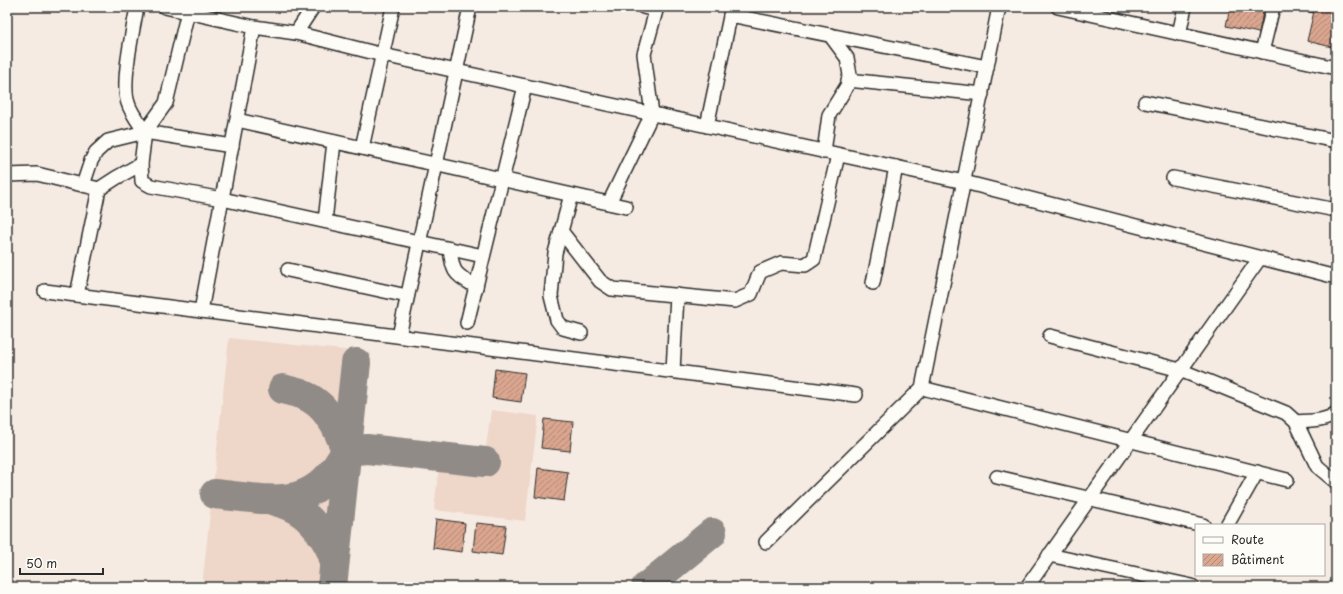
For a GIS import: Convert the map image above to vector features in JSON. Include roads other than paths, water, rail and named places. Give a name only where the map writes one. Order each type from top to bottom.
[{"type":"street","points":[[137,7],[125,86],[127,102],[133,115],[145,132]]},
{"type":"street","points":[[165,7],[188,9],[254,27],[296,33],[383,55],[964,182],[1336,277]]},
{"type":"street","points":[[296,33],[313,7]]},
{"type":"street","points":[[362,148],[394,7]]},
{"type":"street","points":[[399,336],[470,7]]},
{"type":"street","points":[[766,542],[922,388],[999,7]]},
{"type":"street","points":[[1058,7],[1098,11],[1180,34],[1336,68]]},
{"type":"street","points":[[1180,34],[1185,7]]},
{"type":"street","points":[[1262,52],[1273,7]]},
{"type":"street","points":[[609,203],[652,114],[644,54],[652,8]]},
{"type":"street","points":[[188,9],[166,103],[145,132],[141,164],[142,181],[151,186],[222,199],[483,256]]},
{"type":"street","points":[[707,126],[731,11],[830,35],[987,67]]},
{"type":"street","points":[[200,311],[254,27]]},
{"type":"street","points":[[824,152],[829,115],[847,86],[850,75],[847,58],[830,35]]},
{"type":"street","points":[[848,80],[982,94]]},
{"type":"street","points":[[467,323],[525,86]]},
{"type":"street","points":[[1145,102],[1336,141]]},
{"type":"street","points":[[237,120],[626,207]]},
{"type":"street","points":[[83,185],[96,152],[108,141],[145,132],[232,146]]},
{"type":"street","points":[[325,222],[334,142]]},
{"type":"street","points":[[561,231],[600,281],[612,289],[735,301],[750,294],[760,272],[781,263],[805,264],[814,259],[838,155]]},
{"type":"street","points":[[77,295],[99,189],[141,164]]},
{"type":"street","points":[[873,283],[896,167]]},
{"type":"street","points":[[7,175],[37,174],[99,189]]},
{"type":"street","points":[[1173,178],[1336,210]]},
{"type":"street","points":[[571,195],[555,253],[551,296],[557,320],[563,328],[581,333]]},
{"type":"street","points":[[450,249],[452,266],[456,274],[476,287]]},
{"type":"street","points":[[1027,587],[1260,258]]},
{"type":"street","points":[[288,270],[407,296]]},
{"type":"street","points":[[45,291],[856,395]]},
{"type":"street","points":[[673,372],[677,295]]},
{"type":"street","points":[[1050,336],[1180,370],[1286,413],[1296,422],[1317,466],[1336,482]]},
{"type":"street","points":[[922,388],[1287,480]]},
{"type":"street","points":[[1296,422],[1322,419],[1336,414]]},
{"type":"street","points":[[1228,524],[1257,472]]},
{"type":"street","points":[[997,477],[1199,524]]},
{"type":"street","points":[[1049,555],[1194,583]]}]
